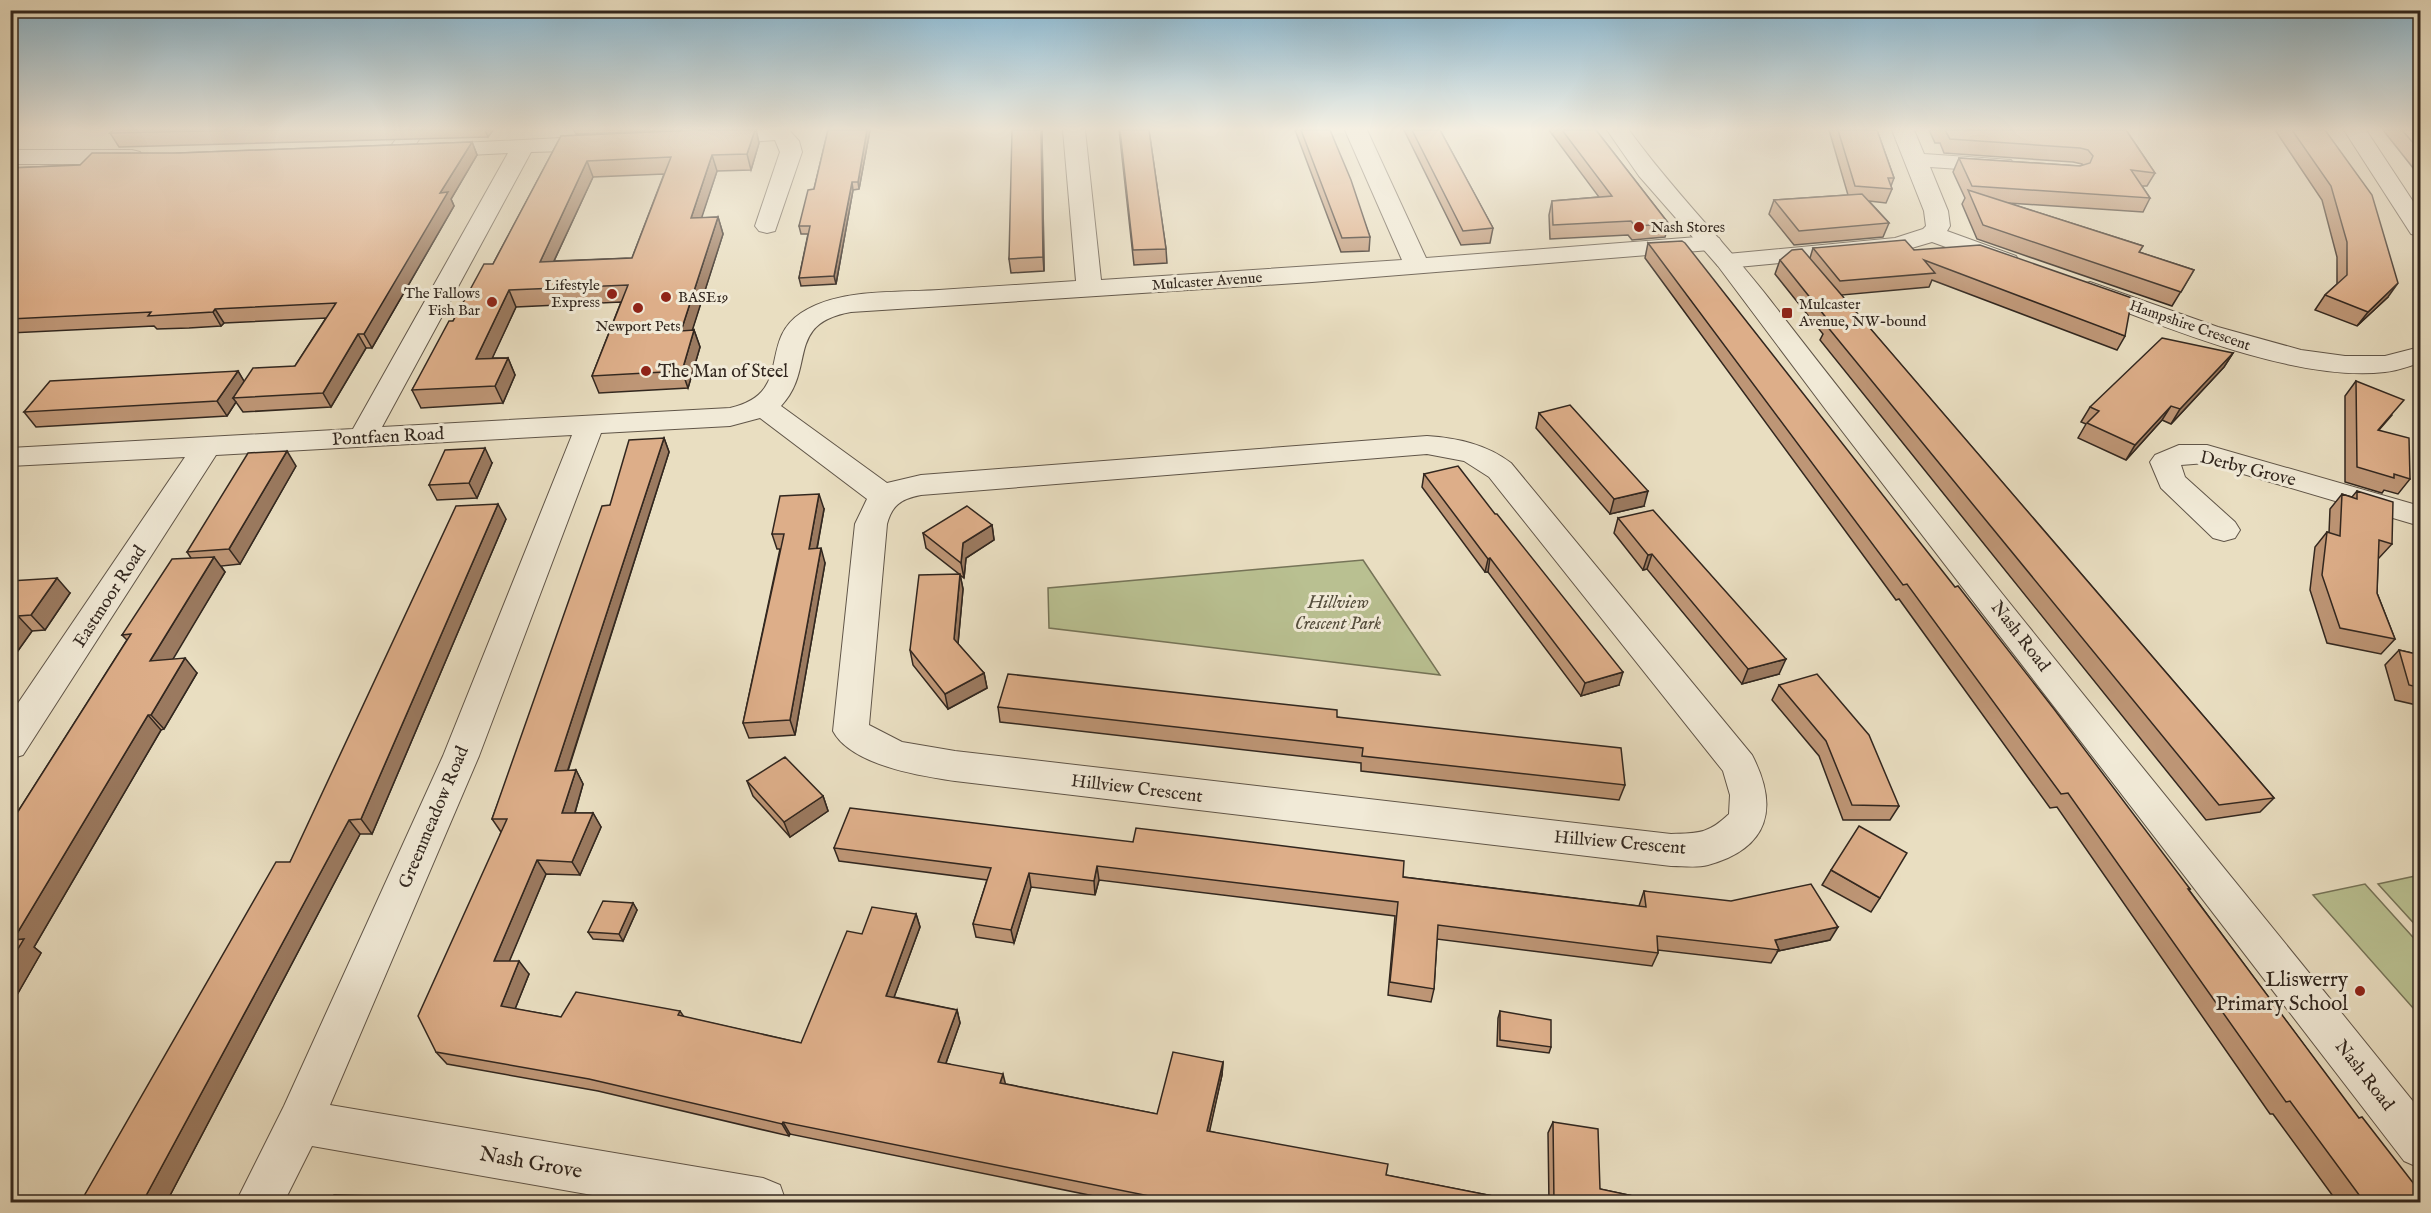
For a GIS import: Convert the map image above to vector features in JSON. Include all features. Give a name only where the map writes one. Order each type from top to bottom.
[{"type":"street","points":[[362,438],[501,187]]},
{"type":"street","points":[[767,226],[780,187]]},
{"type":"street","points":[[1079,187],[1089,288]]},
{"type":"street","points":[[1382,187],[1418,266]]},
{"type":"street","name":"Nash Road","points":[[1661,187],[1719,252],[1836,404],[2421,1145]]},
{"type":"street","points":[[1927,187],[1936,211],[1938,226],[1932,234],[2034,270]]},
{"type":"street","points":[[2393,187],[2420,226]]},
{"type":"street","name":"Mulcaster Avenue","points":[[763,406],[772,400],[782,386],[791,342],[800,327],[819,313],[836,307],[877,302],[1418,266],[1898,245],[1932,234]]},
{"type":"street","name":"Hampshire Crescent","points":[[2068,282],[2268,351],[2313,360],[2414,367]]},
{"type":"street","points":[[763,406],[884,496]]},
{"type":"street","name":"Pontfaen Road","points":[[10,457],[708,419],[741,414],[763,406]]},
{"type":"street","name":"Greenmeadow Road","points":[[259,1203],[300,1122],[461,756],[590,425]]},
{"type":"street","name":"Hillview Crescent","points":[[1427,445],[1450,446],[1470,451],[1487,459],[1500,470],[1739,765],[1749,795],[1747,820],[1729,838],[1706,849],[1671,850],[955,766],[894,755],[870,745],[851,731],[871,524],[884,496],[921,485],[1380,448],[1427,445]]},
{"type":"street","name":"Eastmoor Road","points":[[10,745],[207,446]]},
{"type":"street","name":"Derby Grove","points":[[2224,530],[2172,482],[2165,462],[2179,454],[2207,454],[2421,516]]},
{"type":"street","name":"Nash Grove","points":[[300,1122],[763,1203]]},
{"type":"green space","name":"Hillview Crescent Park","points":[[1363,560],[1440,675],[1049,628],[1048,588]]},
{"type":"green space","points":[[2420,875],[2420,930],[2378,884]]},
{"type":"green space","points":[[2365,884],[2420,945],[2420,1006],[2413,1008],[2313,895]]},
{"type":"building","points":[[10,187],[444,187],[440,193],[448,192],[364,334],[358,334],[323,393],[233,398],[253,368],[295,366],[336,303],[215,309],[213,312],[148,316],[151,312],[10,319]]},
{"type":"building","points":[[534,187],[575,187],[540,262],[632,258],[660,187],[701,187],[691,218],[718,217],[681,331],[694,330],[682,371],[592,376],[628,285],[509,290],[476,359],[508,358],[495,386],[412,390],[449,321],[453,321],[484,264],[493,264]]},
{"type":"building","points":[[815,187],[851,187],[834,276],[799,278],[810,226],[799,226],[808,190],[814,189]]},
{"type":"building","points":[[1011,187],[1042,187],[1043,257],[1009,259]]},
{"type":"building","points":[[1126,187],[1157,187],[1166,249],[1133,250]]},
{"type":"building","points":[[1322,187],[1353,187],[1370,237],[1342,238]]},
{"type":"building","points":[[1441,187],[1471,187],[1493,228],[1463,231]]},
{"type":"building","points":[[1605,187],[1640,187],[1669,224],[1635,226],[1631,221],[1553,225],[1552,201],[1612,196]]},
{"type":"building","points":[[1862,187],[1891,187],[1892,189]]},
{"type":"building","points":[[1981,187],[2142,187],[2150,198]]},
{"type":"building","points":[[2331,187],[2366,187],[2372,195],[2398,283],[2368,312],[2325,295],[2347,275],[2347,242]]},
{"type":"building","points":[[1968,190],[2143,246],[2139,252],[2194,270],[2181,292],[1983,225]]},
{"type":"building","points":[[1862,194],[1889,223],[1799,231],[1774,200]]},
{"type":"building","points":[[1905,240],[1914,250],[1980,245],[2132,298],[2125,336],[1924,260],[1935,273],[1840,281],[1813,248]]},
{"type":"building","points":[[1682,241],[2054,709],[2359,1118],[2362,1117],[2421,1193],[2421,1203],[2365,1203],[2290,1101],[2286,1102],[2068,793],[2061,794],[1907,584],[1903,585],[1648,243]]},
{"type":"building","points":[[1802,249],[2274,798],[2219,805],[1826,325],[1832,325],[1780,260],[1792,250]]},
{"type":"building","points":[[2162,338],[2233,353],[2180,409],[2171,406],[2135,445],[2087,423],[2099,411],[2090,407]]},
{"type":"building","points":[[238,371],[217,401],[24,412],[50,381]]},
{"type":"building","points":[[2356,381],[2404,400],[2378,430],[2409,438],[2410,479],[2394,474],[2394,478],[2357,467]]},
{"type":"building","points":[[1570,405],[1648,491],[1614,499],[1539,413]]},
{"type":"building","points":[[664,438],[555,771],[576,770],[562,813],[593,813],[572,862],[537,860],[494,961],[519,961],[501,1006],[561,1017],[576,992],[680,1011],[678,1015],[801,1043],[847,931],[862,934],[872,907],[916,914],[886,996],[957,1010],[938,1062],[1003,1074],[1000,1083],[1157,1114],[1173,1052],[1223,1062],[1207,1131],[1388,1164],[1386,1175],[1529,1203],[1173,1203],[1174,1201],[783,1122],[782,1124],[589,1079],[436,1052],[418,1016],[507,819],[492,819],[602,506],[610,505],[629,440]]},
{"type":"building","points":[[485,448],[469,483],[429,485],[445,450]]},
{"type":"building","points":[[287,451],[229,549],[187,552],[248,453]]},
{"type":"building","points":[[1458,466],[1623,672],[1585,683],[1424,474]]},
{"type":"building","points":[[2357,491],[2393,502],[2392,544],[2379,540],[2377,593],[2395,639],[2340,628],[2322,575],[2327,532],[2340,536],[2342,494],[2357,499]]},
{"type":"building","points":[[819,494],[809,549],[821,548],[790,720],[743,723],[784,534],[772,534],[780,496]]},
{"type":"building","points":[[498,504],[361,819],[349,820],[142,1203],[80,1203],[276,862],[290,862],[456,506]]},
{"type":"building","points":[[967,506],[992,525],[963,543],[961,563],[923,533]]},
{"type":"building","points":[[1653,510],[1786,659],[1748,669],[1652,554],[1648,555],[1618,518]]},
{"type":"building","points":[[214,557],[150,661],[185,658],[151,715],[148,715],[13,940],[24,939],[10,962],[10,824],[131,634],[122,635],[172,559]]},
{"type":"building","points":[[960,574],[954,639],[984,673],[945,694],[910,650],[919,575]]},
{"type":"building","points":[[57,578],[31,615],[18,616],[10,627],[10,581]]},
{"type":"building","points":[[2399,650],[2421,655],[2421,688],[2409,685]]},
{"type":"building","points":[[1008,674],[1337,710],[1337,717],[1621,748],[1625,785],[1362,756],[1363,748],[998,707]]},
{"type":"building","points":[[1817,674],[1869,735],[1899,806],[1852,805],[1826,741],[1779,685]]},
{"type":"building","points":[[785,757],[823,796],[784,822],[747,781]]},
{"type":"building","points":[[850,808],[1133,842],[1136,828],[1203,836],[1404,861],[1403,877],[1646,907],[1644,891],[1731,901],[1811,884],[1838,927],[1775,940],[1779,950],[1657,936],[1658,953],[1438,925],[1434,989],[1390,982],[1398,902],[1097,866],[1094,881],[1029,873],[1011,930],[973,924],[991,868],[834,848]]},
{"type":"building","points":[[1859,826],[1907,853],[1880,898],[1831,870]]},
{"type":"building","points":[[603,901],[633,903],[619,934],[588,932]]},
{"type":"building","points":[[1500,1011],[1551,1020],[1551,1047],[1500,1040]]},
{"type":"building","points":[[1553,1122],[1598,1129],[1600,1189],[1666,1203],[1554,1203]]},
{"type":"building","points":[[334,1195],[412,1197],[410,1203],[331,1203]]},
{"type":"building","points":[[1787,1198],[1809,1203],[1787,1203]]},
{"type":"place","name":"Nash Stores","points":[[1639,227]]},
{"type":"place","name":"Lifestyle Express","points":[[612,294]]},
{"type":"place","name":"BASE19","points":[[666,297]]},
{"type":"place","name":"The Fallows Fish Bar","points":[[492,302]]},
{"type":"place","name":"Newport Pets","points":[[638,308]]},
{"type":"place","name":"Mulcaster Avenue, NW-bound","points":[[1787,313]]},
{"type":"place","name":"The Man of Steel","points":[[646,371]]},
{"type":"place","name":"Lliswerry Primary School","points":[[2360,991]]}]
